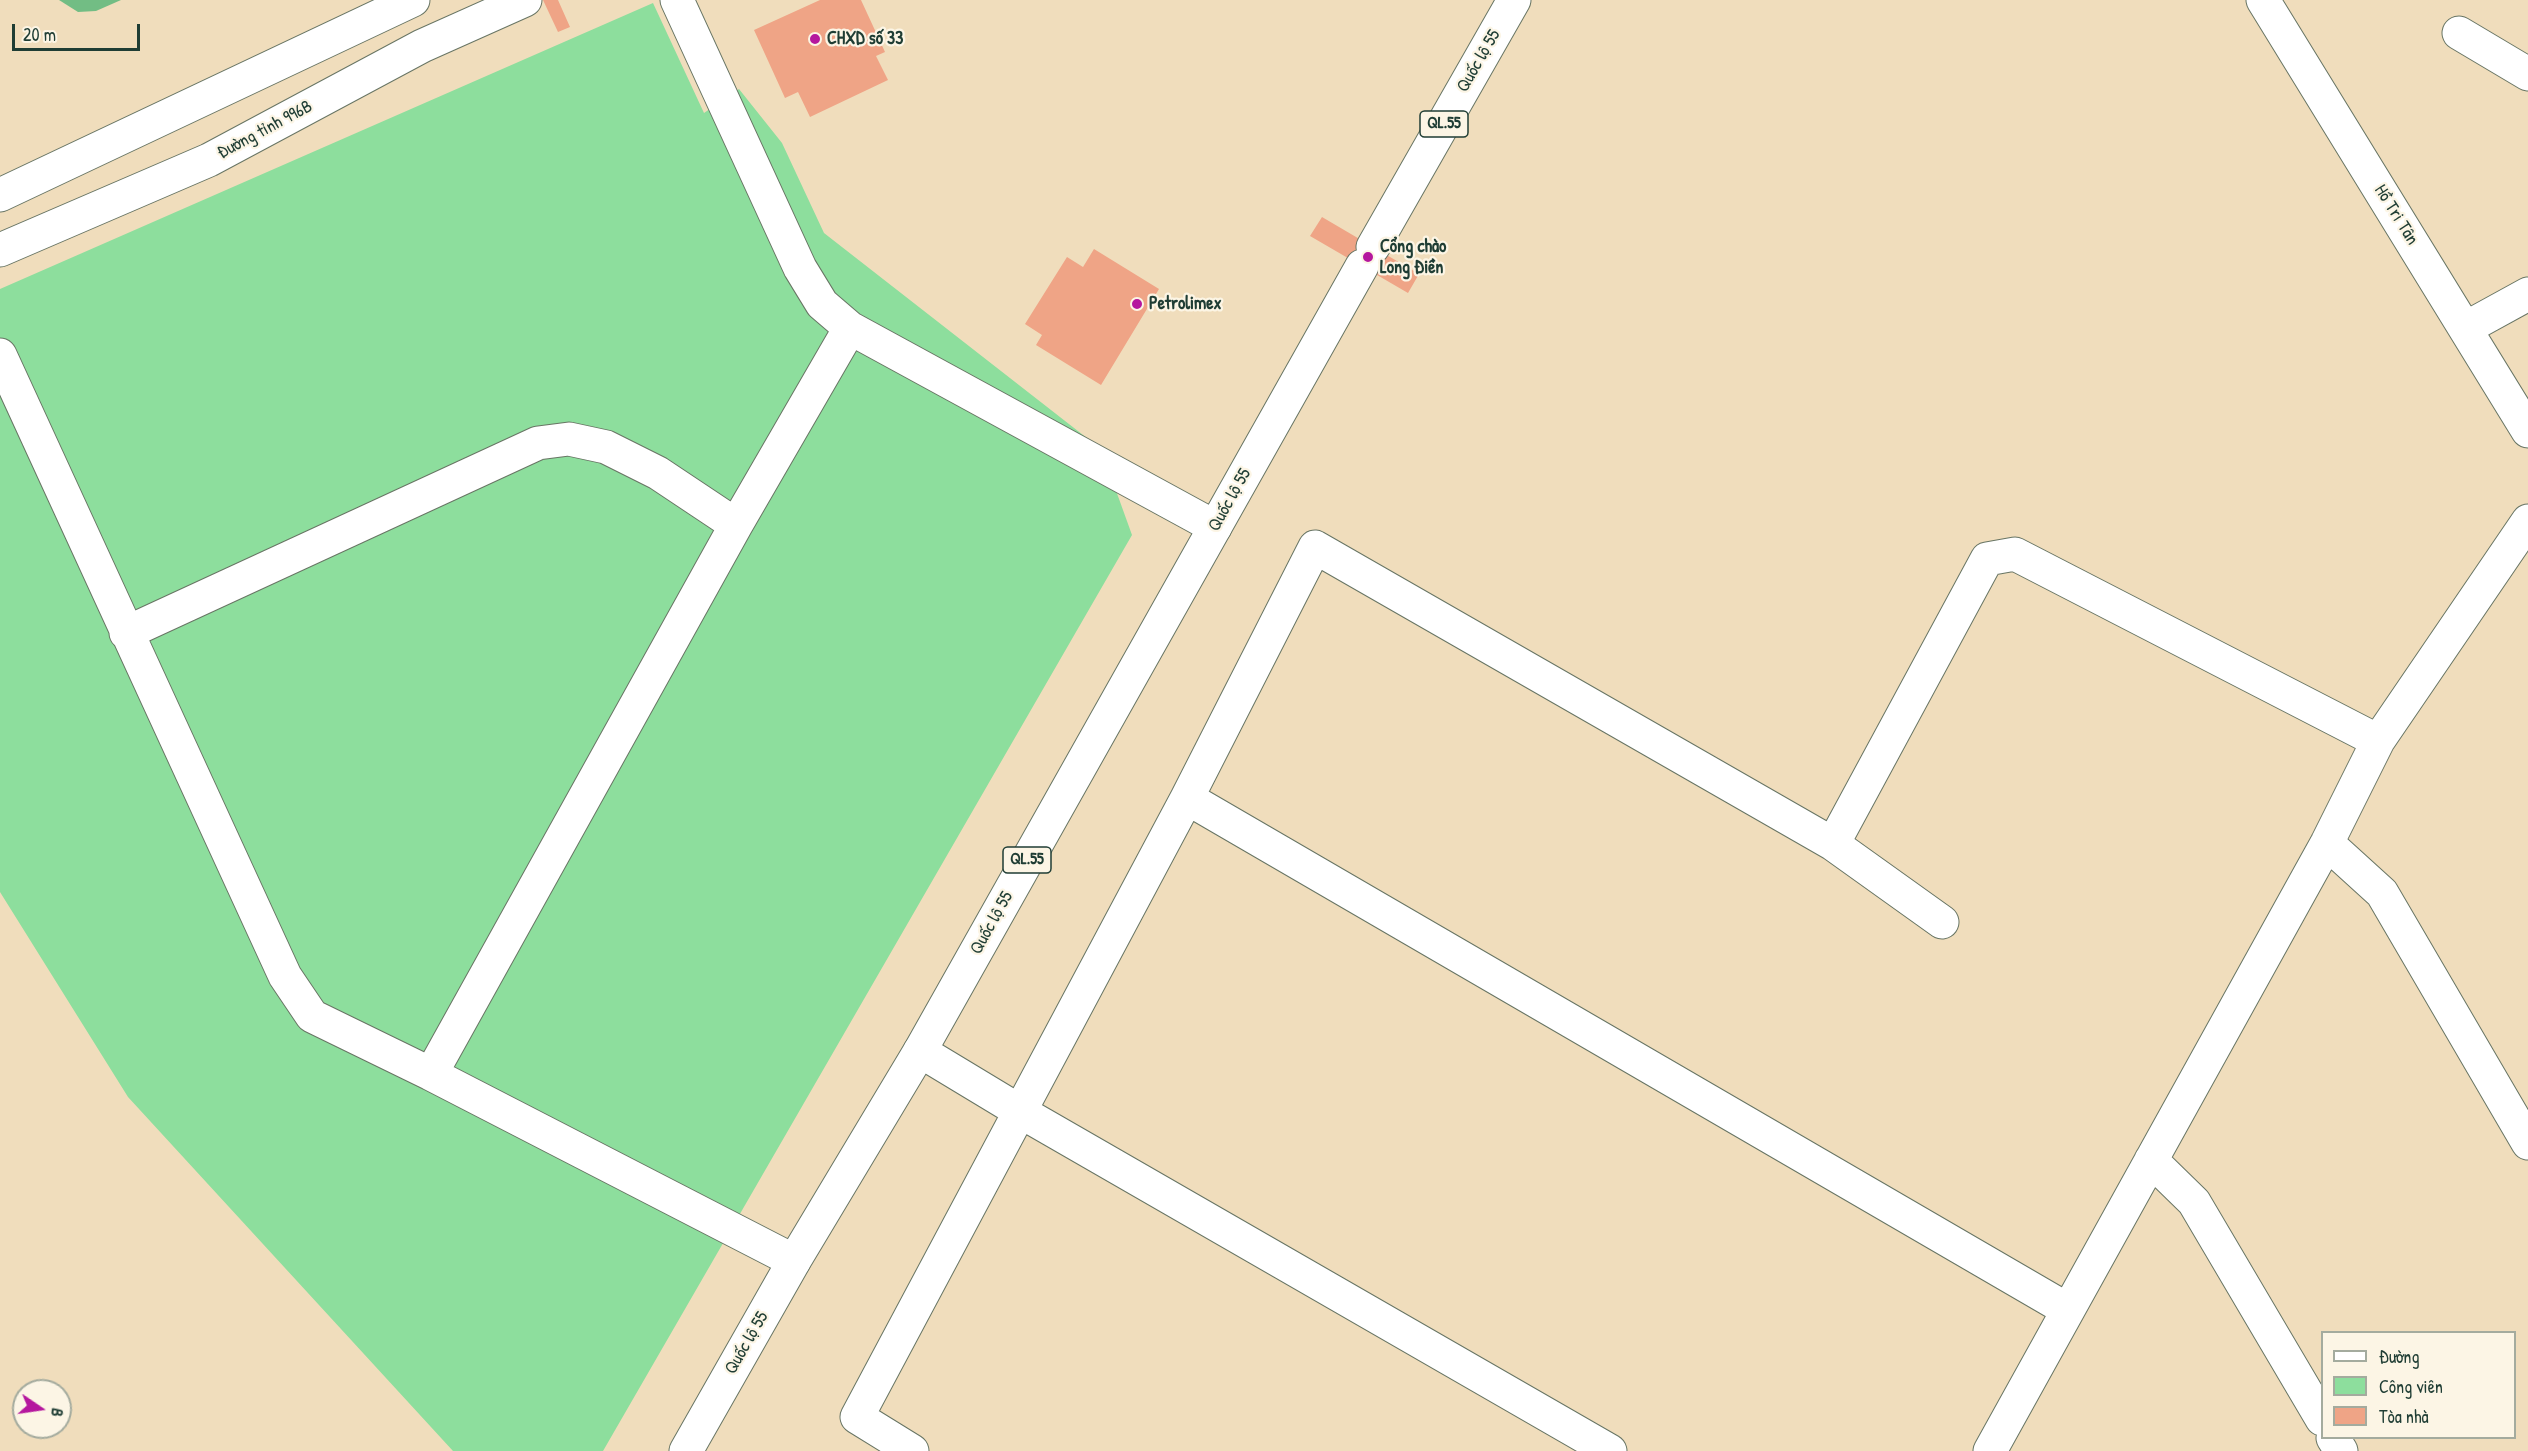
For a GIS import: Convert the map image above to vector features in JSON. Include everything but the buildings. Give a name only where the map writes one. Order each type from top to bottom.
[{"type":"main road","points":[[0,195],[413,0]]},
{"type":"main road","name":"Đường tỉnh 996B","points":[[0,250],[209,160],[422,46],[525,0]]},
{"type":"main road","points":[[677,0],[800,268],[822,303],[850,328],[1215,527]]},
{"type":"main road","name":"Quốc lộ 55","points":[[686,1451],[794,1261],[920,1051],[1514,0]]},
{"type":"main road","name":"Hồ Tri Tân","points":[[2263,0],[2528,431]]},
{"type":"main road","points":[[2459,33],[2528,74]]},
{"type":"main road","points":[[2466,328],[2528,294]]},
{"type":"main road","points":[[431,1074],[736,525],[850,328]]},
{"type":"main road","points":[[0,356],[285,976],[312,1016],[431,1074],[794,1261]]},
{"type":"main road","points":[[126,633],[538,443],[569,439],[606,447],[658,473],[736,525]]},
{"type":"main road","points":[[1990,1451],[2327,843],[2378,741],[2528,521]]},
{"type":"main road","points":[[912,1451],[857,1417],[1187,798],[1315,547],[1833,844],[1942,922]]},
{"type":"main road","points":[[1833,844],[1987,559],[2015,554],[2378,741]]},
{"type":"main road","points":[[1187,798],[2067,1310]]},
{"type":"main road","points":[[2327,843],[2382,893],[2528,1143]]},
{"type":"main road","points":[[920,1051],[1021,1112],[1610,1451]]},
{"type":"main road","points":[[2151,1160],[2194,1202],[2321,1417]]},
{"type":"green space","points":[[59,0],[121,0],[96,11],[78,12]]},
{"type":"green space","points":[[653,3],[704,113],[739,89],[782,143],[824,233],[1101,449],[1132,535],[603,1451],[453,1451],[128,1097],[0,892],[0,289]]},
{"type":"place","name":"CHXD số 33","points":[[815,39]]},
{"type":"place","name":"Cổng chào Long Điền","points":[[1368,257]]},
{"type":"place","name":"Petrolimex","points":[[1137,304]]}]
